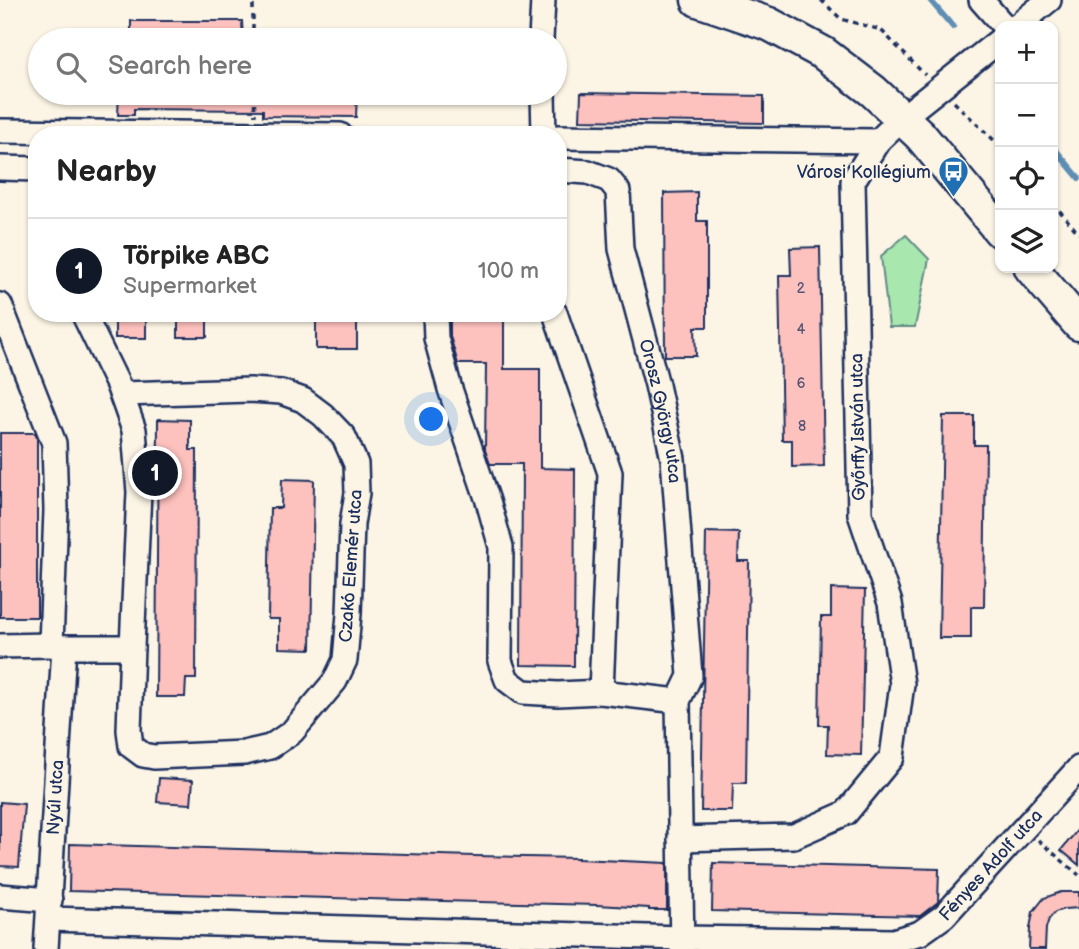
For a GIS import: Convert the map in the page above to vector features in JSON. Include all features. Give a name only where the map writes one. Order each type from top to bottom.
[{"type":"street","points":[[542,28],[543,0]]},
{"type":"street","points":[[698,0],[769,24],[823,53],[903,117],[995,225]]},
{"type":"street","points":[[981,0],[999,21]]},
{"type":"street","points":[[1023,21],[1049,0]]},
{"type":"street","name":"Győrffy István utca","points":[[680,839],[794,836],[846,813],[892,757],[902,684],[890,603],[860,514],[853,181],[878,141],[903,117],[995,44]]},
{"type":"street","points":[[543,105],[544,126]]},
{"type":"street","points":[[0,131],[28,131]]},
{"type":"street","points":[[567,137],[878,141]]},
{"type":"street","points":[[0,168],[28,169]]},
{"type":"street","name":"Orosz György utca","points":[[567,171],[588,172],[609,180],[618,191],[621,249],[657,385],[673,460],[690,676],[678,701],[682,944]]},
{"type":"street","points":[[1035,273],[1079,324]]},
{"type":"street","points":[[0,305],[54,443],[58,646]]},
{"type":"street","name":"Czakó Elemér utca","points":[[87,322],[122,394],[134,430],[139,492],[129,730],[131,746],[143,755],[154,757],[244,753],[270,747],[292,732],[335,681],[345,660],[352,524],[357,493],[356,464],[344,437],[323,415],[303,400],[281,392],[250,390],[122,394]]},
{"type":"street","points":[[435,322],[436,338],[450,389],[501,547],[500,661],[507,680],[523,692],[601,692],[678,701]]},
{"type":"street","points":[[558,322],[610,473],[601,692]]},
{"type":"street","points":[[0,646],[132,647]]},
{"type":"street","name":"Nyúl utca","points":[[46,949],[50,909],[58,646]]},
{"type":"street","name":"Fényes Adolf utca","points":[[0,896],[50,909],[682,944],[893,940],[920,933],[944,915],[1079,768]]},
{"type":"path","points":[[253,0],[253,28]]},
{"type":"path","points":[[821,0],[841,19],[881,30],[995,141]]},
{"type":"path","points":[[1058,208],[1079,234]]},
{"type":"path","points":[[1024,828],[1079,875]]},
{"type":"green space","points":[[906,235],[929,259],[915,327],[889,327],[881,256]]},
{"type":"building","points":[[131,21],[242,21],[242,28],[131,28]]},
{"type":"building","points":[[581,93],[764,96],[764,123],[580,120]]},
{"type":"building","points":[[118,105],[356,105],[356,117],[263,116],[263,110],[134,109],[134,115],[118,115]]},
{"type":"building","points":[[697,192],[697,221],[707,221],[707,327],[695,327],[696,356],[665,356],[664,193]]},
{"type":"building","points":[[820,247],[824,466],[792,467],[792,440],[782,440],[779,275],[791,275],[790,248]]},
{"type":"building","points":[[115,322],[146,322],[146,338],[115,338]]},
{"type":"building","points":[[178,322],[207,322],[207,337],[178,337]]},
{"type":"building","points":[[316,322],[357,322],[357,349],[316,349]]},
{"type":"building","points":[[450,322],[504,322],[504,369],[540,369],[540,468],[575,469],[574,666],[521,665],[522,464],[490,464],[485,450],[486,364],[458,364],[450,336]]},
{"type":"building","points":[[943,416],[974,416],[974,445],[986,445],[984,607],[971,607],[971,638],[939,638]]},
{"type":"building","points":[[158,419],[190,420],[190,450],[197,450],[196,679],[186,679],[185,697],[156,697]]},
{"type":"building","points":[[0,433],[35,433],[37,438],[37,617],[0,617]]},
{"type":"building","points":[[282,479],[314,480],[311,649],[279,648],[279,619],[268,619],[270,508],[281,508]]},
{"type":"building","points":[[706,532],[739,533],[738,561],[749,561],[746,783],[733,783],[732,811],[701,811]]},
{"type":"building","points":[[831,589],[865,590],[861,755],[827,754],[828,725],[819,725],[821,617],[831,617]]},
{"type":"building","points":[[159,778],[193,780],[191,804],[157,802]]},
{"type":"building","points":[[0,802],[24,804],[19,867],[0,866]]},
{"type":"building","points":[[1079,828],[1079,865],[1061,850]]},
{"type":"building","points":[[70,844],[578,858],[667,863],[667,910],[597,905],[69,891]]},
{"type":"building","points":[[713,863],[939,869],[938,902],[920,916],[712,911]]},
{"type":"building","points":[[1061,892],[1079,892],[1079,908],[1055,912],[1046,928],[1045,949],[1029,949],[1033,912],[1044,898]]},
{"type":"waterway","points":[[930,0],[953,27]]},
{"type":"waterway","points":[[1058,153],[1079,178]]},
{"type":"place","name":"Városi Kollégium","points":[[954,199]]},
{"type":"place","name":"Törpike ABC","points":[[155,473]]}]
